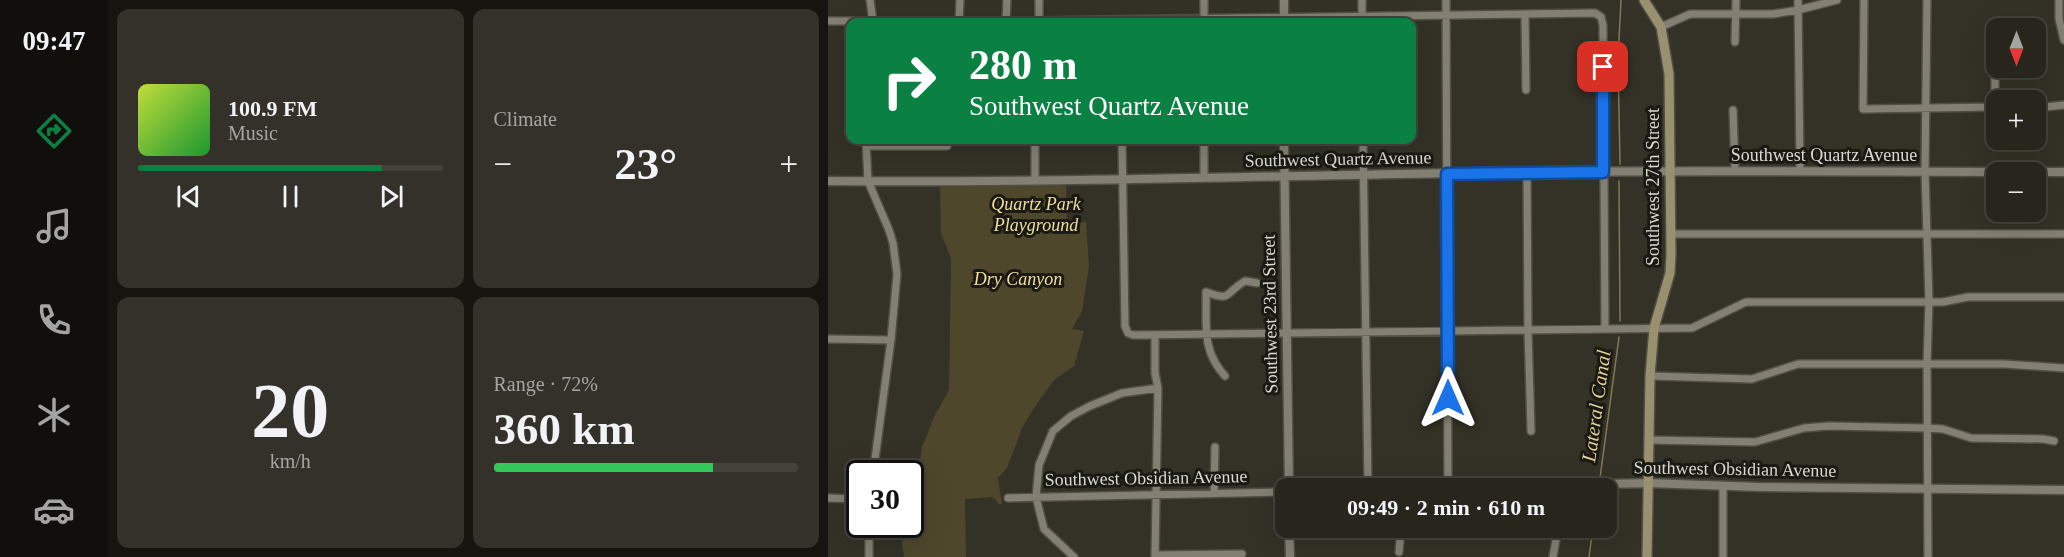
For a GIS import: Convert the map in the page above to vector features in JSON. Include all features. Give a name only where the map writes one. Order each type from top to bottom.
[{"type":"main road","name":"Southwest 27th Street","points":[[1644,0],[1661,27],[1669,74],[1671,234],[1670,273],[1654,328],[1650,376],[1647,557]]},
{"type":"street","points":[[870,0],[872,18]]},
{"type":"street","points":[[959,18],[960,0]]},
{"type":"street","points":[[1006,18],[1007,0]]},
{"type":"street","points":[[1037,18],[1039,0]]},
{"type":"street","points":[[1204,0],[1204,18]]},
{"type":"street","points":[[1284,0],[1284,18]]},
{"type":"street","points":[[1362,0],[1362,18]]},
{"type":"street","points":[[1446,0],[1448,478]]},
{"type":"street","points":[[1735,42],[1736,0]]},
{"type":"street","points":[[1798,0],[1800,170]]},
{"type":"street","points":[[1661,27],[1690,14],[1773,14],[1837,0]]},
{"type":"street","points":[[1864,0],[1863,109],[1986,107]]},
{"type":"street","points":[[1927,0],[1925,172],[1929,302],[1928,557]]},
{"type":"street","points":[[2059,0],[2059,19],[2064,40]]},
{"type":"street","points":[[1396,18],[1595,13],[1600,17],[1603,25],[1605,329]]},
{"type":"street","points":[[1525,15],[1526,90]]},
{"type":"street","points":[[828,21],[846,21]]},
{"type":"street","points":[[2046,107],[2064,105]]},
{"type":"street","points":[[1734,110],[1736,171]]},
{"type":"street","points":[[866,144],[868,181],[889,230],[896,260],[896,290],[891,340],[875,460]]},
{"type":"street","points":[[934,144],[947,146]]},
{"type":"street","points":[[1035,144],[1035,179]]},
{"type":"street","points":[[1122,144],[1126,330],[1133,335],[1692,328],[1746,302],[1943,302],[1968,297],[2064,297]]},
{"type":"street","points":[[1204,144],[1204,177]]},
{"type":"street","name":"Southwest 23rd Street","points":[[1284,144],[1287,478]]},
{"type":"street","points":[[1363,144],[1368,478]]},
{"type":"street","name":"Southwest Quartz Avenue","points":[[828,181],[1800,170],[2064,172]]},
{"type":"street","points":[[1527,172],[1531,431]]},
{"type":"street","points":[[1671,234],[2064,234]]},
{"type":"street","points":[[1225,376],[1214,364],[1209,351],[1206,292],[1226,297],[1245,282],[1257,283]]},
{"type":"street","points":[[1155,335],[1155,373],[1158,388],[1155,556],[1242,554]]},
{"type":"street","points":[[828,339],[891,340]]},
{"type":"street","points":[[1650,376],[1752,379],[1798,364],[2004,364],[2064,368]]},
{"type":"street","points":[[1074,557],[1044,529],[1036,497],[1039,465],[1053,431],[1071,416],[1090,406],[1122,393],[1158,388]]},
{"type":"street","points":[[1649,441],[1755,442],[1804,428],[1829,426],[1943,429],[1971,438],[2054,441]]},
{"type":"street","points":[[1214,494],[1215,447]]},
{"type":"street","name":"Southwest Obsidian Avenue","points":[[1617,484],[1649,483],[1928,490],[2064,490]]},
{"type":"street","points":[[1723,486],[1723,557]]},
{"type":"street","name":"Southwest Obsidian Avenue","points":[[1008,498],[1156,496],[1275,491]]},
{"type":"street","points":[[828,498],[846,499]]},
{"type":"street","points":[[869,538],[869,557]]},
{"type":"street","points":[[1289,538],[1290,557]]},
{"type":"street","points":[[1399,552],[1400,538]]},
{"type":"street","points":[[1553,557],[1556,538]]},
{"type":"green space","name":"Dry Canyon","points":[[1066,186],[1067,223],[1086,222],[1089,266],[1082,311],[1072,329],[1084,331],[1074,366],[1054,380],[1034,408],[1023,426],[1007,468],[998,478],[1002,504],[998,504],[992,497],[965,499],[966,557],[904,557],[902,542],[905,538],[924,538],[924,460],[920,460],[922,447],[934,417],[949,390],[951,258],[941,234],[940,187]]},
{"type":"waterway","name":"Lateral Canal","points":[[1620,164],[1618,58],[1621,0]]},
{"type":"waterway","name":"Lateral Canal","points":[[1619,181],[1620,321]]},
{"type":"waterway","name":"Lateral Canal","points":[[1600,478],[1619,337]]},
{"type":"waterway","name":"Lateral Canal","points":[[1589,557],[1592,538]]},
{"type":"route","points":[[1448,398],[1447,174],[1603,172],[1603,67]]},
{"type":"park label","name":"Quartz Park Playground","points":[[1036,214]]}]
